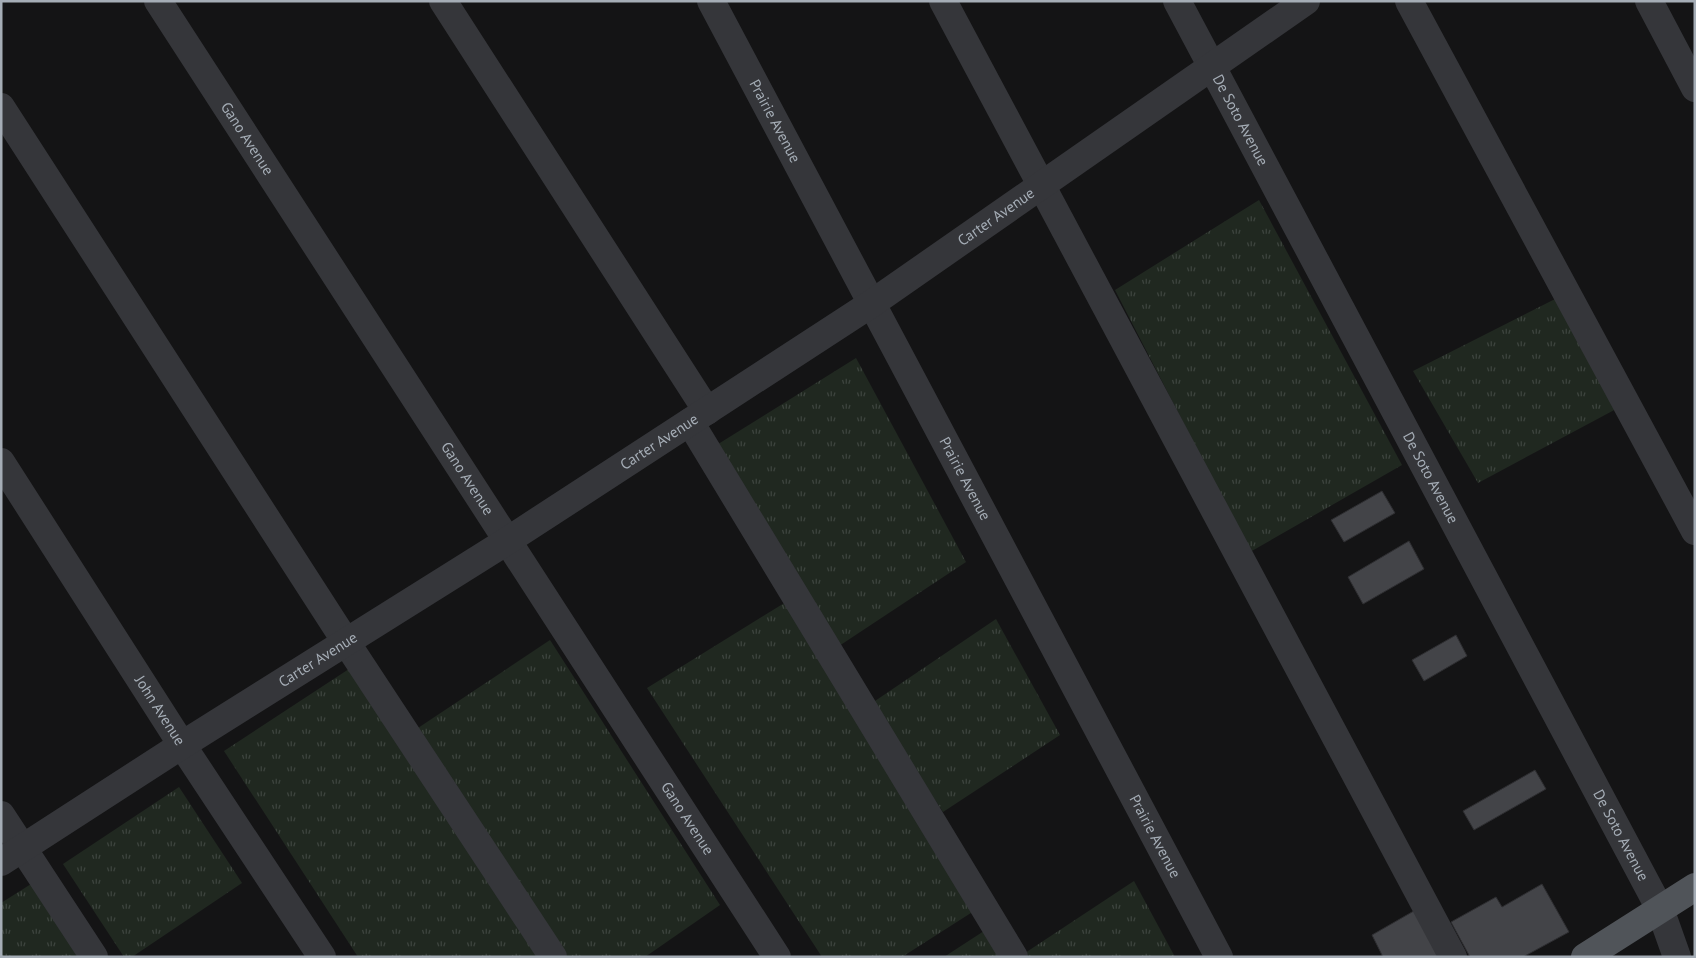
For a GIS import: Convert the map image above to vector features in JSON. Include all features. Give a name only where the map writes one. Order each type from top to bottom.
[{"type":"main road","points":[[1585,957],[1695,887]]},
{"type":"street","name":"Gano Avenue","points":[[158,1],[777,957]]},
{"type":"street","points":[[443,1],[698,417],[1014,957]]},
{"type":"street","name":"Prairie Avenue","points":[[710,1],[1218,957]]},
{"type":"street","points":[[943,1],[1454,957]]},
{"type":"street","name":"De Soto Avenue","points":[[1178,1],[1660,909],[1677,957]]},
{"type":"street","name":"Carter Avenue","points":[[12,855],[182,745],[507,541],[871,304],[1306,1]]},
{"type":"street","points":[[1409,1],[1695,531]]},
{"type":"street","points":[[1649,1],[1695,88]]},
{"type":"street","points":[[1,107],[346,642],[553,957]]},
{"type":"street","name":"John Avenue","points":[[1,462],[182,745],[322,957]]},
{"type":"street","points":[[1,815],[12,855],[94,957]]},
{"type":"green space","points":[[1259,200],[1402,465],[1250,552],[1115,290]]},
{"type":"green space","points":[[1557,298],[1618,408],[1478,483],[1413,371]]},
{"type":"green space","points":[[856,358],[966,562],[839,646],[715,446]]},
{"type":"green space","points":[[786,602],[974,911],[902,957],[822,957],[647,688]]},
{"type":"green space","points":[[996,619],[1060,735],[943,812],[872,703]]},
{"type":"green space","points":[[550,640],[720,905],[645,957],[564,957],[418,728]]},
{"type":"green space","points":[[352,667],[541,957],[358,957],[224,751]]},
{"type":"green space","points":[[179,787],[242,883],[132,957],[124,957],[63,864]]},
{"type":"green space","points":[[39,879],[89,957],[1,957],[1,903]]},
{"type":"green space","points":[[1134,881],[1175,957],[1027,957],[1025,953]]},
{"type":"green space","points":[[984,931],[1000,957],[944,957]]},
{"type":"building","points":[[1382,491],[1395,513],[1344,542],[1331,520]]},
{"type":"building","points":[[1409,541],[1424,569],[1363,604],[1348,577]]},
{"type":"building","points":[[1456,635],[1467,656],[1424,681],[1412,660]]},
{"type":"building","points":[[1535,770],[1546,789],[1474,830],[1463,811]]},
{"type":"building","points":[[1542,884],[1569,932],[1523,957],[1470,957],[1451,922],[1496,897],[1502,907]]},
{"type":"building","points":[[1419,908],[1447,957],[1383,957],[1372,935]]}]
